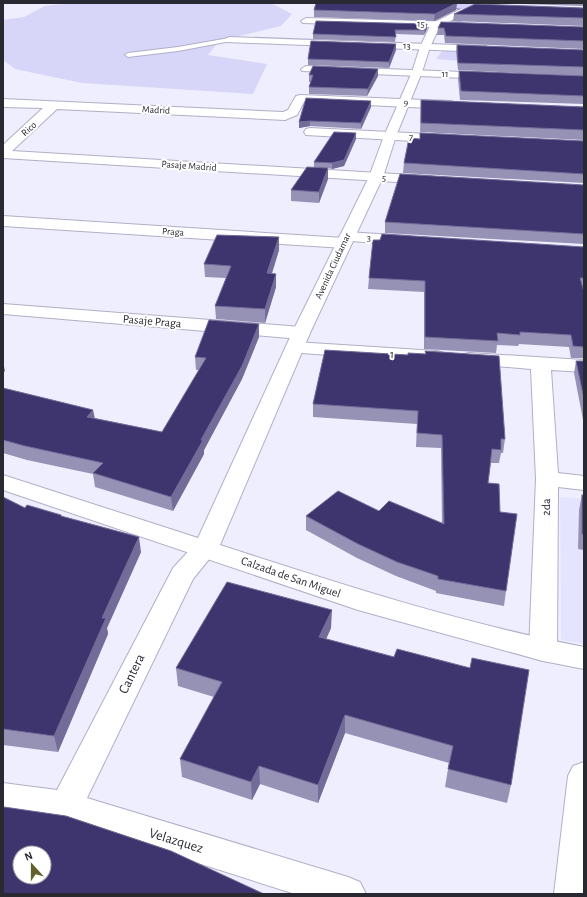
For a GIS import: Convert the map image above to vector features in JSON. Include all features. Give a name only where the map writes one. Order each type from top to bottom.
[{"type":"main road","points":[[440,3],[478,6]]},
{"type":"street","points":[[436,24],[478,6]]},
{"type":"street","name":"15","points":[[306,21],[468,26]]},
{"type":"street","name":"Avenida Ciudamar","points":[[206,548],[298,340],[376,177],[390,136],[436,24]]},
{"type":"street","name":"13","points":[[229,40],[497,50]]},
{"type":"street","name":"11","points":[[306,69],[496,76]]},
{"type":"street","name":"9","points":[[300,98],[466,105]]},
{"type":"street","name":"Madrid","points":[[3,103],[285,116],[294,112],[300,98]]},
{"type":"street","name":"Rico","points":[[3,153],[54,105]]},
{"type":"street","name":"7","points":[[310,132],[460,139]]},
{"type":"street","name":"Pasaje Madrid","points":[[3,153],[376,177]]},
{"type":"street","name":"5","points":[[376,177],[445,181]]},
{"type":"street","name":"Praga","points":[[3,221],[345,240]]},
{"type":"street","name":"3","points":[[345,240],[426,242]]},
{"type":"street","name":"Pasaje Praga","points":[[3,309],[298,340]]},
{"type":"street","name":"1","points":[[298,340],[584,366]]},
{"type":"street","name":"2da","points":[[541,363],[547,479],[542,650]]},
{"type":"street","points":[[547,479],[584,482]]},
{"type":"street","name":"Calzada de San Miguel","points":[[3,482],[206,548],[367,603],[542,650],[584,658]]},
{"type":"street","name":"Cantera","points":[[66,806],[182,574],[206,548]]},
{"type":"street","points":[[572,894],[584,776]]},
{"type":"street","name":"Velazquez","points":[[3,797],[66,806],[348,894]]},
{"type":"lane","points":[[128,55],[178,49],[229,40]]},
{"type":"shaded area","points":[[70,3],[271,3],[292,14],[281,26],[219,41],[208,55],[267,64],[253,94],[82,83],[15,69],[3,60],[3,20],[24,17],[45,6]]},
{"type":"shaded area","points":[[442,51],[462,52],[462,61],[436,59]]},
{"type":"shaded area","points":[[560,497],[584,499],[584,644],[561,640]]},
{"type":"building","points":[[316,3],[457,3],[435,14],[314,10]]},
{"type":"building","points":[[475,4],[584,8],[584,18],[454,14]]},
{"type":"building","points":[[316,21],[427,24],[425,30],[395,30],[396,37],[313,34]]},
{"type":"building","points":[[441,22],[584,27],[584,41],[446,36],[444,28],[438,28]]},
{"type":"building","points":[[311,41],[396,44],[389,62],[308,59]]},
{"type":"building","points":[[457,45],[584,50],[584,67],[458,63]]},
{"type":"building","points":[[313,66],[378,69],[368,89],[309,87],[313,75],[309,75]]},
{"type":"building","points":[[459,71],[584,76],[584,96],[461,91]]},
{"type":"building","points":[[306,98],[371,101],[361,123],[299,122]]},
{"type":"building","points":[[421,100],[584,107],[584,130],[421,123]]},
{"type":"building","points":[[334,132],[356,133],[344,160],[332,163],[314,162]]},
{"type":"building","points":[[420,133],[584,141],[584,174],[404,163],[409,138],[420,139]]},
{"type":"building","points":[[307,167],[328,168],[319,192],[291,190]]},
{"type":"building","points":[[400,174],[584,185],[584,234],[385,222]]},
{"type":"building","points":[[382,234],[584,247],[584,278],[580,278],[584,292],[584,347],[573,346],[571,335],[520,332],[520,335],[497,333],[498,341],[425,337],[425,281],[369,278],[373,240],[380,240]]},
{"type":"building","points":[[217,235],[279,237],[267,273],[276,274],[265,309],[215,306],[231,266],[204,264]]},
{"type":"building","points":[[209,320],[259,324],[242,366],[171,497],[93,473],[103,463],[3,440],[3,388],[93,410],[87,417],[162,432],[206,358],[195,357]]},
{"type":"building","points":[[325,350],[408,355],[408,353],[426,354],[425,351],[499,356],[505,439],[501,439],[501,450],[492,449],[488,483],[499,484],[500,512],[517,514],[506,591],[438,579],[438,576],[397,562],[358,544],[306,516],[338,491],[379,511],[389,501],[444,524],[442,435],[417,433],[418,411],[313,404]]},
{"type":"building","points":[[576,361],[584,361],[584,399]]},
{"type":"building","points":[[582,495],[584,495],[584,534],[582,534]]},
{"type":"building","points":[[3,497],[25,508],[27,505],[61,516],[139,537],[102,618],[106,618],[54,736],[3,729]]},
{"type":"building","points":[[227,582],[332,610],[319,637],[394,657],[397,649],[470,668],[472,658],[529,670],[511,785],[448,769],[453,746],[345,715],[318,785],[259,766],[251,782],[180,759],[222,682],[176,668]]},
{"type":"building","points":[[4,807],[66,816],[171,851],[264,894],[3,894]]}]
